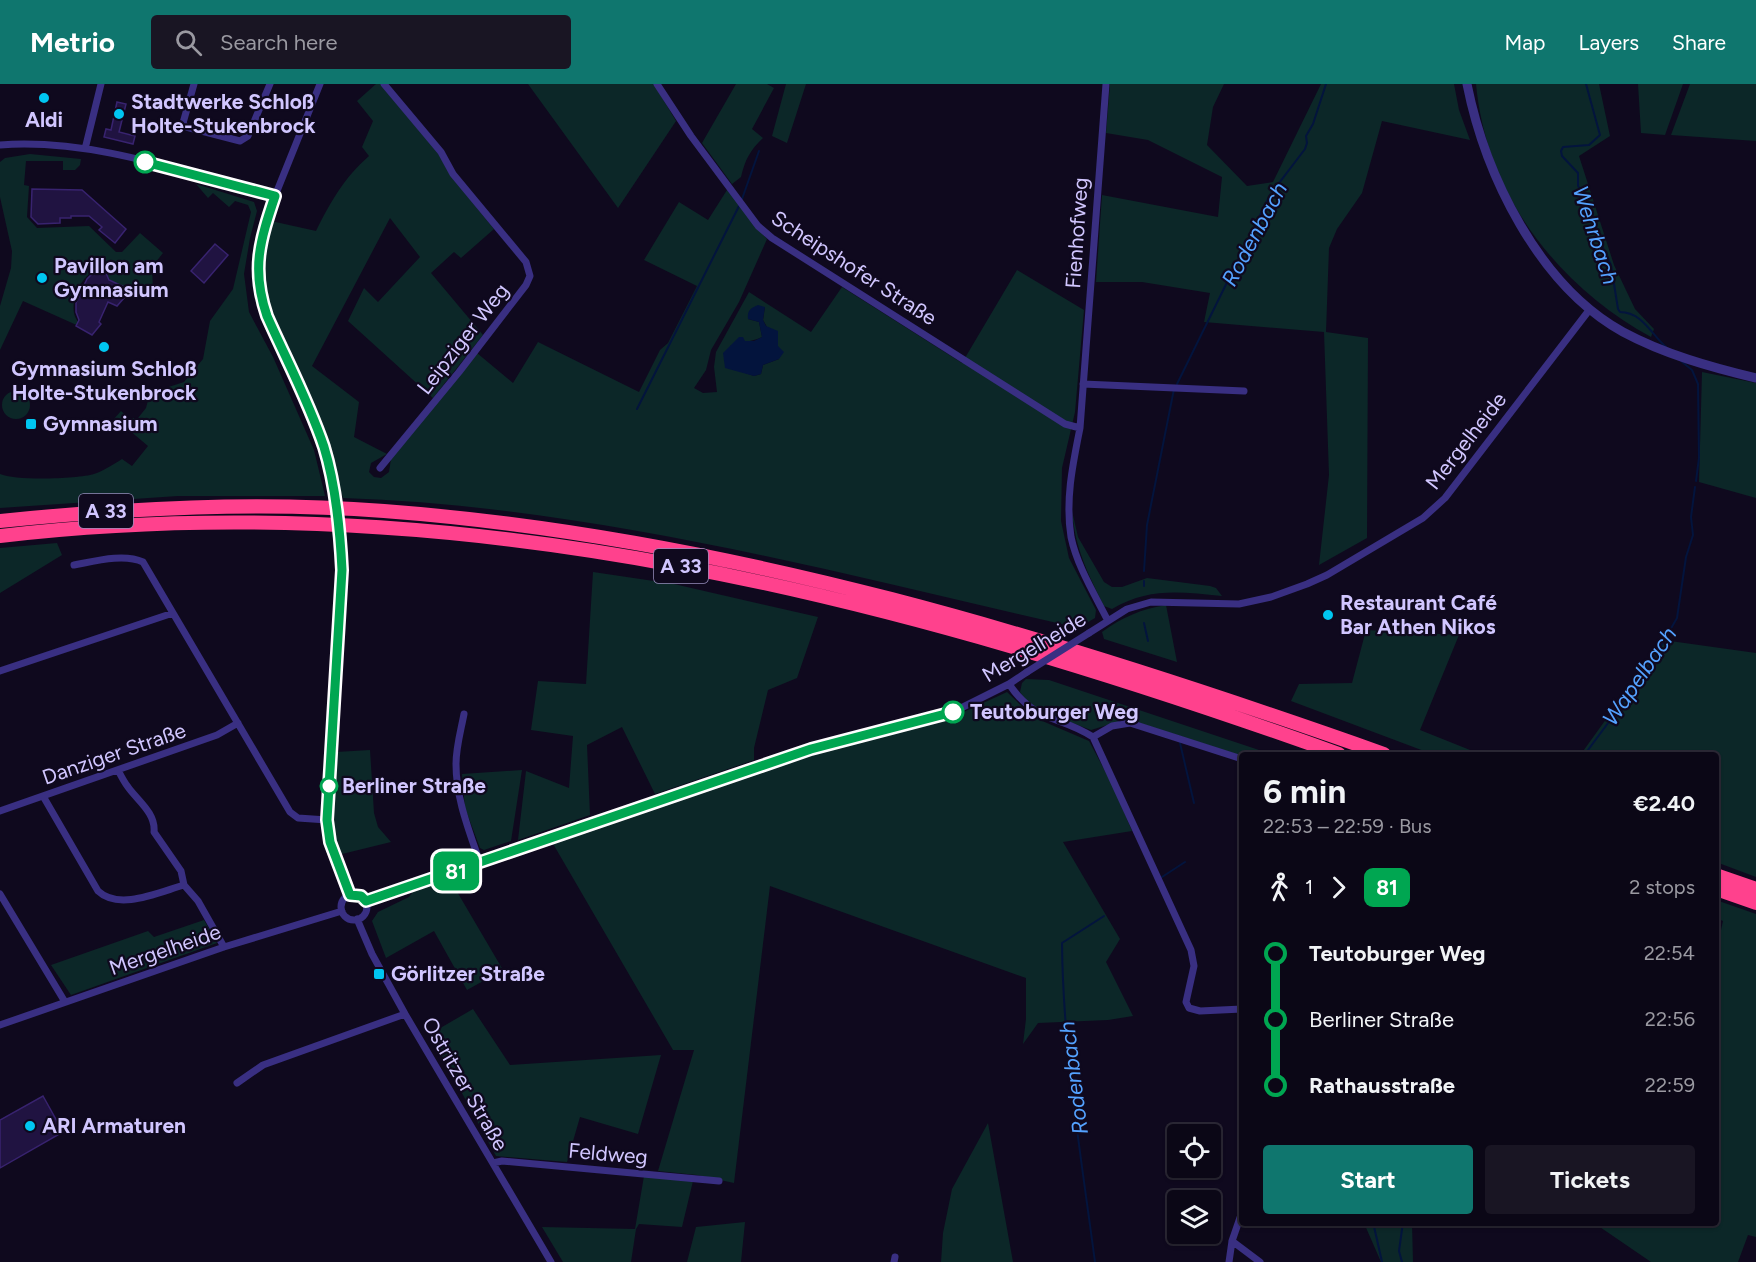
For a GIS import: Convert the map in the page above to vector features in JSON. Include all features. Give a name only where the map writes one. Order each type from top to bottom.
[{"type":"highway","name":"A 33","points":[[0,521],[104,511],[296,507],[381,511],[484,520],[608,537],[742,562],[858,589],[972,620],[1240,704],[1378,752]]},
{"type":"highway","name":"A 33","points":[[0,536],[108,526],[293,521],[484,535],[605,551],[732,575],[856,604],[978,637],[1232,717],[1333,752]]},
{"type":"highway","points":[[1719,876],[1756,889]]},
{"type":"highway","points":[[1719,890],[1756,903]]},
{"type":"street","points":[[85,149],[101,84]]},
{"type":"street","points":[[194,84],[184,114],[183,123],[186,128],[240,141],[248,136],[270,84]]},
{"type":"street","points":[[320,84],[275,196],[259,243],[257,266],[260,295],[267,316],[324,447],[338,514],[342,570],[327,820],[330,842],[350,895]]},
{"type":"street","name":"Leipziger Weg","points":[[380,468],[459,372],[526,285],[530,276],[526,262],[453,174],[441,152],[384,84]]},
{"type":"street","name":"Scheipshofer Straße","points":[[657,84],[698,145],[758,226],[772,238],[1065,424],[1080,428]]},
{"type":"street","name":"Fienhofweg","points":[[1106,84],[1080,428],[1070,483],[1071,537],[1082,567],[1108,621]]},
{"type":"street","points":[[1467,84],[1482,146],[1514,215],[1545,261],[1576,296],[1590,309],[1622,331],[1656,347],[1703,365],[1756,378]]},
{"type":"street","points":[[0,145],[50,144],[85,149],[178,169],[275,196]]},
{"type":"street","name":"Mergelheide","points":[[366,901],[811,749],[953,712],[1009,684],[1127,609],[1151,602],[1239,604],[1271,597],[1327,575],[1424,518],[1445,498],[1590,309]]},
{"type":"street","points":[[1083,384],[1244,391]]},
{"type":"street","points":[[74,565],[108,559],[137,559],[144,562],[290,812],[298,818],[327,820]]},
{"type":"street","points":[[0,671],[172,613]]},
{"type":"street","points":[[1009,684],[1031,710],[1080,729],[1093,737],[1191,950],[1194,966],[1186,1002],[1189,1008],[1200,1011],[1239,1009]]},
{"type":"street","points":[[464,714],[456,755],[458,791],[480,863]]},
{"type":"street","name":"Danziger Straße","points":[[0,811],[217,735],[238,723]]},
{"type":"street","points":[[1093,737],[1112,726],[1130,723],[1239,758]]},
{"type":"street","points":[[118,770],[129,790],[136,795],[155,824],[154,832],[181,871],[184,885],[198,901],[224,947]]},
{"type":"street","points":[[43,796],[98,891],[105,897],[124,900],[184,885]]},
{"type":"street","points":[[0,894],[65,1002]]},
{"type":"street","points":[[350,895],[361,896],[366,901],[366,912],[357,919],[349,919],[342,910],[342,903],[350,895]]},
{"type":"street","name":"Mergelheide","points":[[0,1025],[224,947],[342,910]]},
{"type":"street","points":[[0,915],[10,911]]},
{"type":"street","name":"Ostritzer Straße","points":[[357,919],[372,954],[405,1014],[551,1262]]},
{"type":"street","points":[[237,1083],[263,1065],[405,1014]]},
{"type":"street","name":"Feldweg","points":[[493,1163],[502,1161],[719,1181]]},
{"type":"street","points":[[1229,1262],[1232,1241],[1239,1221]]},
{"type":"street","points":[[1232,1241],[1260,1262]]},
{"type":"green space","points":[[376,84],[380,84],[438,153],[450,175],[494,229],[461,258],[454,252],[431,273],[483,335],[433,398],[348,321],[364,288],[378,302],[420,257],[390,218],[312,366],[359,402],[354,437],[387,454],[371,463],[369,472],[374,477],[381,478],[389,472],[391,459],[477,353],[513,383],[538,342],[639,392],[660,350],[668,343],[697,286],[644,260],[679,202],[708,220],[727,190],[767,239],[739,302],[711,350],[706,370],[694,388],[703,393],[717,392],[714,367],[716,352],[749,292],[811,332],[842,287],[962,363],[1017,270],[1084,310],[1075,412],[1062,468],[1061,521],[1069,558],[1096,610],[1095,618],[1083,625],[1070,626],[800,563],[618,528],[527,514],[435,504],[343,498],[316,410],[267,300],[263,273],[271,221],[316,231],[339,190],[369,156],[362,147],[373,121],[357,101]],"holes":[[[765,307],[763,320],[778,346],[779,359],[763,365],[761,374],[754,376],[730,368],[730,346],[762,337],[759,322],[748,319]]]},
{"type":"green space","points":[[528,84],[654,84],[676,121],[618,208]]},
{"type":"green space","points":[[736,84],[767,84],[774,88],[752,129],[763,138],[749,156],[741,177],[732,184],[702,143]]},
{"type":"green space","points":[[786,84],[806,84],[787,143],[772,136]]},
{"type":"green space","points":[[1110,84],[1224,84],[1213,107],[1207,145],[1247,186],[1273,182],[1321,84],[1454,84],[1459,110],[1470,140],[1382,121],[1362,193],[1337,229],[1329,248],[1326,332],[1368,338],[1367,538],[1319,565],[1329,475],[1324,332],[1204,322],[1210,293],[1142,282],[1096,282],[1102,195],[1218,217],[1222,177],[1148,140],[1106,133]]},
{"type":"green space","points":[[1476,84],[1599,84],[1610,136],[1579,156],[1614,265],[1635,309],[1654,329],[1651,337],[1617,316],[1585,291],[1557,263],[1532,232],[1511,198],[1494,162],[1482,124]]},
{"type":"green space","points":[[1638,84],[1683,84],[1665,135],[1641,133]]},
{"type":"green space","points":[[1690,84],[1756,84],[1756,141],[1671,135]]},
{"type":"green space","points":[[30,154],[81,159],[80,165],[75,170],[63,170],[63,161],[26,161],[24,185],[29,186],[27,217],[37,228],[89,226],[116,252],[122,252],[140,233],[163,253],[152,267],[153,290],[150,292],[137,282],[130,289],[110,280],[104,268],[97,269],[85,278],[77,291],[74,306],[75,317],[81,327],[23,301],[0,350],[0,306],[11,268],[12,251],[0,197],[0,162],[5,158]]},
{"type":"green space","points":[[196,184],[254,202],[257,211],[244,274],[249,312],[273,357],[314,450],[325,496],[178,496],[0,508],[0,474],[19,478],[61,478],[94,474],[122,459],[132,466],[148,446],[123,425],[114,424],[113,420],[121,411],[129,418],[138,418],[146,408],[150,393],[184,382],[203,359],[210,321],[233,289],[251,212],[248,205],[235,201],[229,207],[213,193],[208,198]]},
{"type":"green space","points":[[1702,372],[1756,383],[1756,498],[1699,482]]},
{"type":"green space","points":[[16,391],[26,395],[30,405],[26,415],[16,419],[6,415],[2,405],[6,395]]},
{"type":"green space","points":[[1072,511],[1078,537],[1104,582],[1112,587],[1122,587],[1147,578],[1210,586],[1216,588],[1222,596],[1192,593],[1152,594],[1112,609],[1104,606],[1079,549]]},
{"type":"green space","points":[[57,543],[62,555],[0,593],[0,548]]},
{"type":"green space","points":[[593,572],[674,584],[818,617],[797,678],[768,690],[754,748],[754,760],[655,794],[622,727],[587,745],[590,815],[518,840],[526,771],[569,788],[573,736],[531,730],[538,681],[586,684]]},
{"type":"green space","points":[[1166,605],[1177,662],[1104,639],[1102,632],[1117,622],[1140,611]]},
{"type":"green space","points":[[1366,630],[1459,635],[1420,730],[1475,752],[1427,752],[1291,701],[1299,684],[1352,683]]},
{"type":"green space","points":[[1663,640],[1756,653],[1756,877],[1719,863],[1719,752],[1582,752]]},
{"type":"green space","points":[[1026,679],[1049,680],[1265,752],[1239,752],[1239,755],[1127,719],[1091,730],[1040,711],[1028,703],[1020,692],[1022,683]]},
{"type":"green space","points":[[1007,692],[1033,717],[1089,741],[1113,786],[1132,831],[1063,842],[1120,939],[1106,962],[1133,1016],[1108,1020],[1038,1023],[1023,1044],[1026,1019],[1026,978],[770,886],[734,1183],[697,1175],[658,1171],[694,1050],[673,1050],[552,842],[814,755],[955,716]]},
{"type":"green space","points":[[370,750],[374,813],[378,827],[391,842],[338,855],[332,811],[336,752]]},
{"type":"green space","points":[[522,770],[511,841],[484,850],[480,848],[465,808],[462,774]]},
{"type":"green space","points":[[449,878],[503,970],[467,990],[434,931],[386,958],[372,921],[378,912],[409,897],[414,890]]},
{"type":"green space","points":[[1719,901],[1756,914],[1756,1237],[1748,1235],[1738,1262],[1651,1262],[1598,1226],[1719,1226],[1719,939],[1723,921],[1719,919]]},
{"type":"green space","points":[[204,920],[217,943],[71,995],[51,965],[148,931],[154,937]]},
{"type":"green space","points":[[473,1009],[510,1065],[661,1055],[638,1134],[580,1117],[567,1162],[496,1156],[430,1034]]},
{"type":"green space","points":[[988,1123],[1013,1262],[941,1262],[943,1233],[952,1189]]},
{"type":"green space","points":[[644,1176],[693,1181],[682,1227],[639,1224],[636,1229],[631,1262],[563,1262],[542,1227],[635,1229]]},
{"type":"green space","points":[[745,1222],[741,1262],[687,1262],[696,1227]]},
{"type":"green space","points":[[1365,1226],[1412,1226],[1413,1262],[1381,1262]]},
{"type":"water","points":[[758,305],[765,307],[763,320],[766,326],[778,331],[778,346],[784,352],[779,359],[763,365],[761,374],[754,376],[725,368],[723,353],[739,337],[743,337],[745,341],[754,341],[762,337],[759,322],[748,319],[750,310]]},
{"type":"building","name":"Stadtwerke Schloß Holte-Stukenbrock","points":[[117,102],[126,104],[119,132],[135,136],[133,144],[104,137],[106,129],[111,130]]},
{"type":"building","points":[[32,189],[82,190],[126,229],[115,243],[99,230],[102,227],[89,216],[71,216],[71,218],[60,218],[60,223],[38,224],[31,217]]},
{"type":"building","points":[[215,244],[228,255],[204,283],[191,271]]},
{"type":"building","points":[[102,270],[109,280],[131,290],[117,306],[108,302],[99,322],[101,324],[92,335],[76,326],[79,320],[76,303],[87,279],[95,271]]},
{"type":"building","name":"ARI Armaturen","points":[[43,1096],[63,1132],[0,1168],[0,1120]]},
{"type":"waterway","name":"Rodenbach","points":[[1177,384],[1270,195],[1305,149],[1306,136],[1313,124],[1326,84]]},
{"type":"waterway","name":"Wehrbach","points":[[1586,84],[1600,135],[1589,145],[1563,147],[1562,156],[1578,173],[1578,186],[1586,196],[1596,233],[1611,265],[1618,309],[1640,320],[1666,347]]},
{"type":"waterway","points":[[742,199],[759,151]]},
{"type":"waterway","points":[[637,409],[739,206]]},
{"type":"waterway","name":"Wapelbach","points":[[1681,361],[1692,370],[1698,384],[1699,458],[1696,481]]},
{"type":"waterway","name":"Rodenbach","points":[[1144,571],[1147,525],[1174,389]]},
{"type":"waterway","name":"Wapelbach","points":[[1586,752],[1646,672],[1677,618],[1686,557],[1693,535],[1691,517],[1695,487]]},
{"type":"waterway","name":"Rodenbach","points":[[1144,581],[1144,586]]},
{"type":"waterway","name":"Rodenbach","points":[[1144,623],[1148,641]]},
{"type":"waterway","name":"Rodenbach","points":[[1180,743],[1194,803]]},
{"type":"waterway","name":"Rodenbach","points":[[1162,877],[1185,862]]},
{"type":"waterway","name":"Rodenbach","points":[[1095,1262],[1069,1063],[1062,943],[1104,916]]},
{"type":"waterway","name":"Wapelbach","points":[[1374,1226],[1382,1262]]},
{"type":"waterway","name":"Wapelbach","points":[[1402,1226],[1399,1251],[1402,1262]]},
{"type":"bus line","name":"81","points":[[145,162],[275,196],[259,243],[257,266],[260,295],[324,447],[338,514],[342,570],[327,820],[330,842],[350,895],[361,896],[366,901],[811,749],[953,712]]},
{"type":"place","name":"Aldi","points":[[44,98]]},
{"type":"place","name":"Stadtwerke Schloß Holte-Stukenbrock","points":[[119,114]]},
{"type":"place","name":"Pavillon am Gymnasium","points":[[42,278]]},
{"type":"place","name":"Gymnasium Schloß Holte-Stukenbrock","points":[[104,347]]},
{"type":"place","name":"Gymnasium","points":[[31,424]]},
{"type":"place","name":"Restaurant Café Bar Athen Nikos","points":[[1328,615]]},
{"type":"place","name":"Teutoburger Weg","points":[[953,712]]},
{"type":"place","name":"Berliner Straße","points":[[329,786]]},
{"type":"place","name":"Görlitzer Straße","points":[[379,974]]},
{"type":"place","name":"ARI Armaturen","points":[[30,1126]]}]
